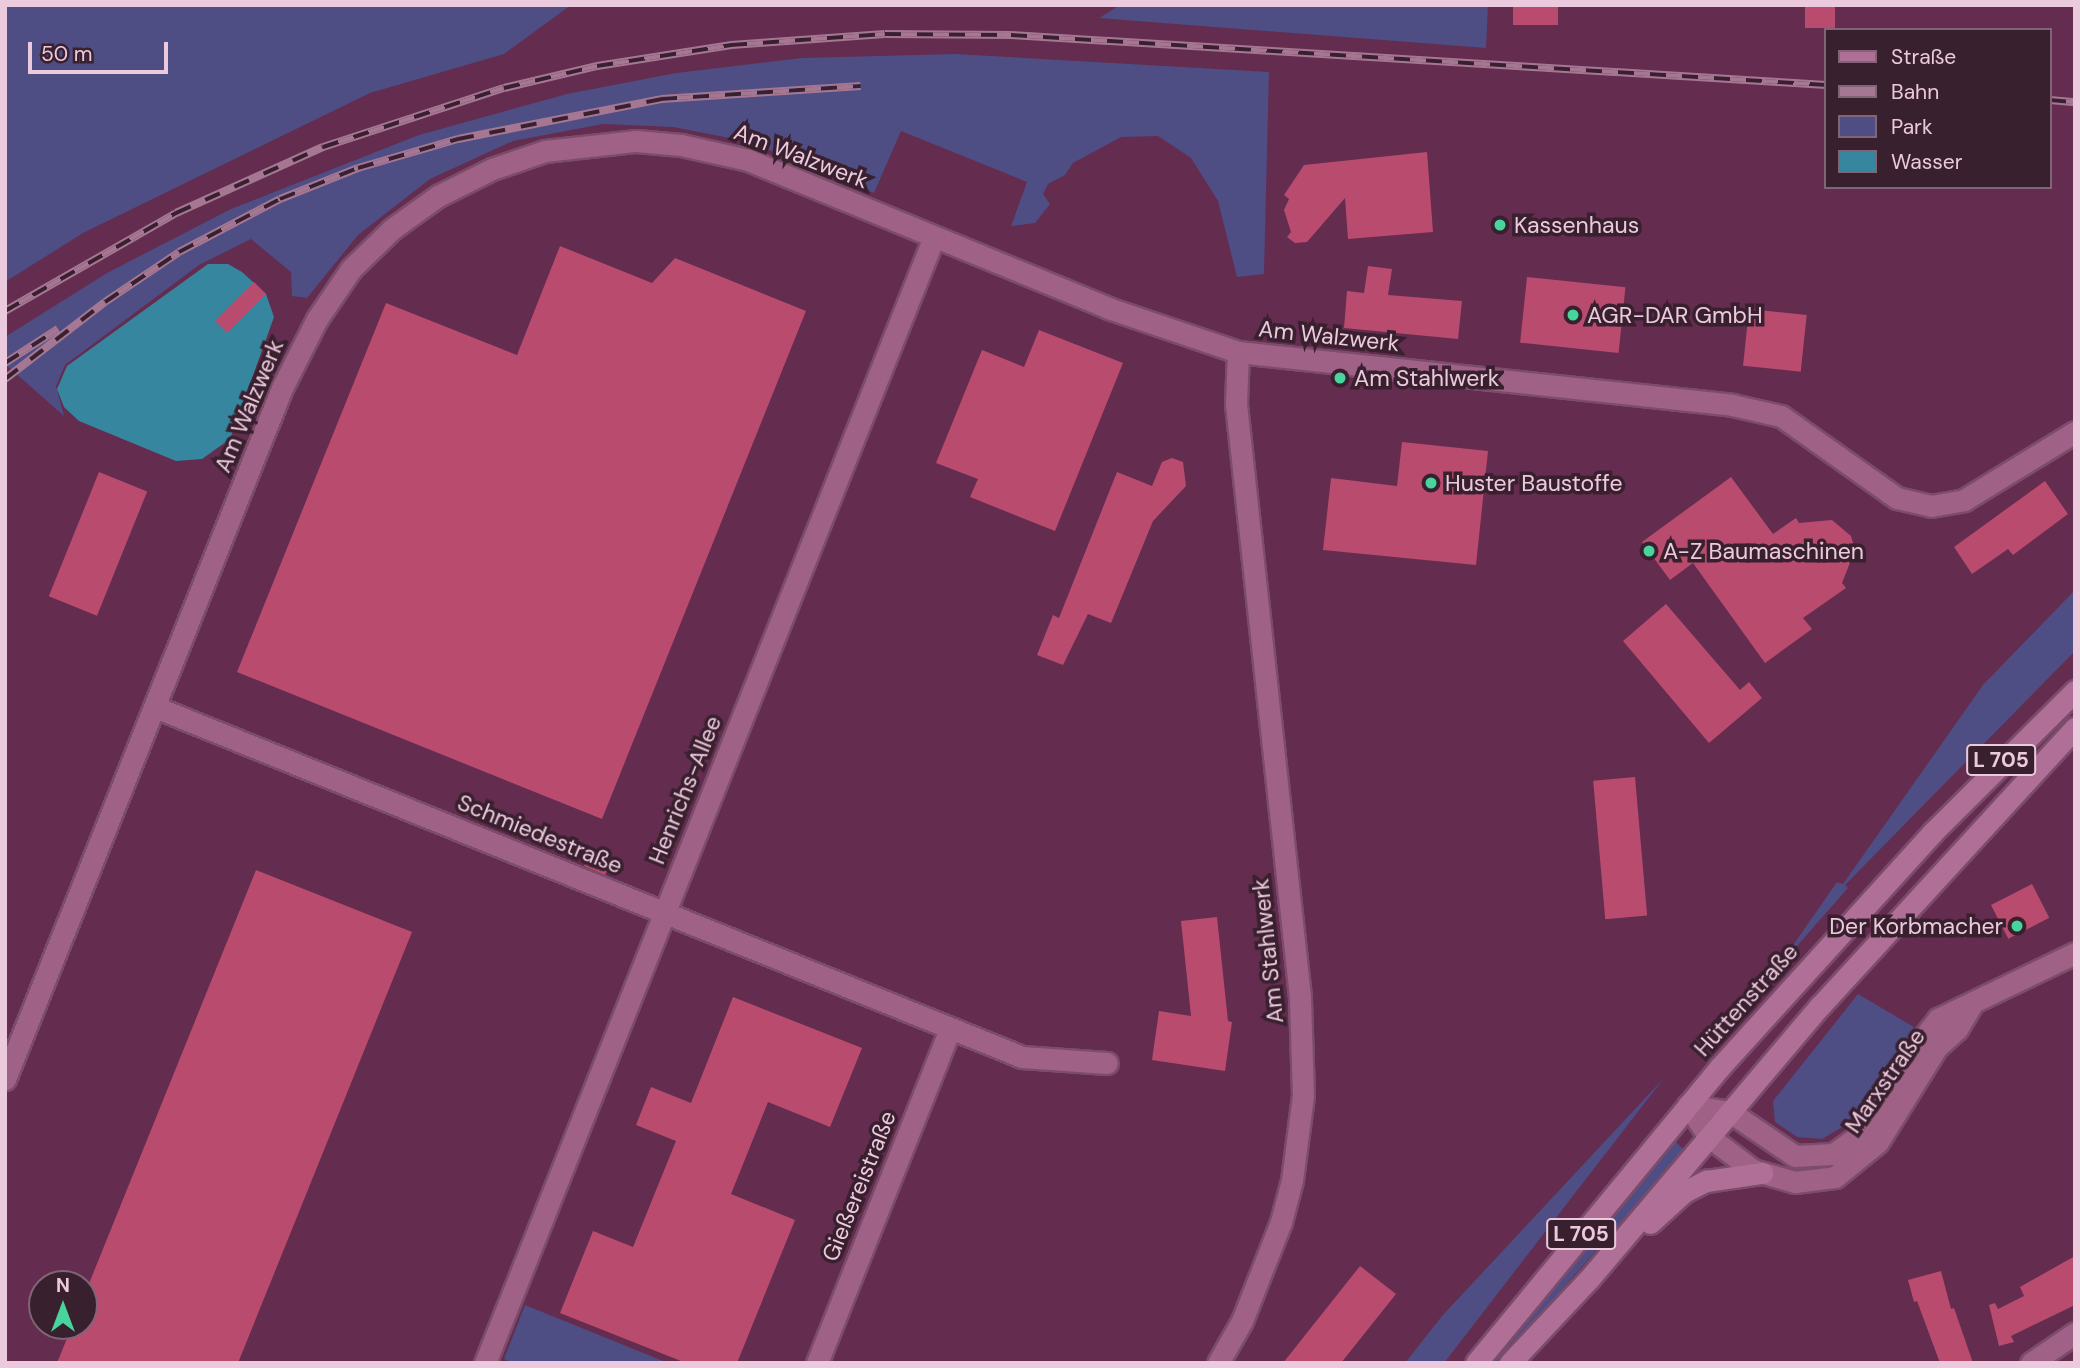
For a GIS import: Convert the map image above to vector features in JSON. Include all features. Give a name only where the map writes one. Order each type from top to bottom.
[{"type":"main road","name":"Hüttenstraße","points":[[1476,1363],[1688,1105],[1932,833],[2075,691]]},
{"type":"main road","name":"L 705","points":[[1510,1363],[1589,1279],[1708,1136],[1978,831],[2075,728]]},
{"type":"main road","name":"L 705","points":[[1589,1279],[1684,1192],[1706,1181],[1762,1173]]},
{"type":"street","name":"Am Walzwerk","points":[[5,1079],[282,388],[310,330],[351,269],[392,229],[438,196],[492,169],[545,151],[636,141],[681,145],[748,160],[1120,313],[1238,352],[1732,405],[1781,416],[1897,498],[1931,506],[1964,500],[2075,432]]},
{"type":"street","name":"Henrichs-Allee","points":[[485,1363],[934,237]]},
{"type":"street","name":"Am Stahlwerk","points":[[1218,1363],[1242,1321],[1280,1222],[1295,1161],[1303,1095],[1300,997],[1236,404],[1238,352]]},
{"type":"street","name":"Schmiedestraße","points":[[155,708],[1022,1057],[1107,1063]]},
{"type":"street","name":"Marxstraße","points":[[1688,1105],[1730,1112],[1795,1156],[1833,1154],[1859,1136],[1880,1111],[1938,1019],[2075,953]]},
{"type":"street","name":"Marxstraße","points":[[1688,1105],[1708,1136],[1762,1173],[1811,1182],[1835,1177],[1856,1164],[1878,1142],[1937,1047],[1957,1029],[1972,1004]]},
{"type":"street","name":"Gießereistraße","points":[[817,1363],[950,1028]]},
{"type":"street","points":[[2031,1363],[2075,1332]]},
{"type":"green space","points":[[5,5],[571,5],[504,54],[370,93],[83,233],[5,282]]},
{"type":"green space","points":[[1120,5],[1488,5],[1486,48],[1099,18]]},
{"type":"green space","points":[[955,54],[1269,72],[1264,274],[1237,277],[1218,201],[1191,158],[1158,136],[1121,137],[1073,163],[1065,175],[1048,184],[1043,194],[1050,204],[1035,223],[1011,226],[1027,182],[901,131],[874,193],[750,142],[673,127],[603,124],[513,141],[430,179],[358,235],[307,298],[292,296],[291,272],[251,239],[199,265],[65,365],[56,386],[64,416],[5,364],[5,337],[107,273],[231,209],[419,135],[567,94],[676,73],[802,58]]},
{"type":"green space","points":[[2075,590],[2075,651],[1845,885],[1848,888],[1775,971],[1837,882],[1843,884],[1983,685]]},
{"type":"green space","points":[[1858,994],[1914,1027],[1873,1090],[1844,1126],[1822,1139],[1797,1137],[1775,1122],[1773,1101]]},
{"type":"green space","points":[[1664,1078],[1444,1363],[1405,1363],[1442,1316]]},
{"type":"green space","points":[[1675,1141],[1684,1150],[1675,1161],[1497,1363],[1487,1363]]},
{"type":"green space","points":[[525,1305],[668,1363],[513,1363],[504,1359]]},
{"type":"water","points":[[208,264],[228,264],[242,272],[266,294],[274,317],[230,439],[202,459],[176,461],[79,421],[64,407],[57,389],[67,366]]},
{"type":"building","points":[[1513,5],[1558,5],[1558,25],[1513,25]]},
{"type":"building","points":[[1805,5],[1835,5],[1835,28],[1805,28]]},
{"type":"building","points":[[1427,152],[1433,232],[1348,239],[1345,198],[1307,242],[1295,243],[1287,237],[1291,232],[1284,210],[1289,199],[1284,195],[1304,165]]},
{"type":"building","points":[[560,246],[652,283],[675,258],[806,311],[602,819],[237,672],[386,303],[517,355]]},
{"type":"building","points":[[1368,266],[1392,269],[1388,295],[1462,301],[1458,339],[1344,328],[1347,291],[1364,293]]},
{"type":"building","name":"AGR-DAR GmbH","points":[[1527,277],[1625,287],[1619,353],[1520,343]]},
{"type":"building","points":[[254,282],[266,294],[227,333],[215,321]]},
{"type":"building","points":[[1749,309],[1807,315],[1801,372],[1743,366]]},
{"type":"building","points":[[1039,330],[1123,363],[1055,531],[970,497],[978,479],[936,463],[982,350],[1024,367]]},
{"type":"building","points":[[1402,442],[1488,451],[1476,565],[1323,550],[1331,478],[1397,486]]},
{"type":"building","points":[[1172,458],[1183,462],[1186,486],[1153,521],[1111,623],[1088,614],[1063,665],[1037,655],[1053,615],[1059,618],[1117,472],[1152,486],[1162,462]]},
{"type":"building","points":[[99,472],[147,491],[97,616],[49,596]]},
{"type":"building","points":[[1731,477],[1773,534],[1796,518],[1799,523],[1832,520],[1851,536],[1855,550],[1842,583],[1846,588],[1803,618],[1812,629],[1765,663],[1693,563],[1670,580],[1642,542]]},
{"type":"building","points":[[2045,481],[2068,514],[2013,555],[2008,549],[1972,574],[1954,547]]},
{"type":"building","points":[[1666,604],[1740,690],[1749,682],[1762,698],[1709,743],[1623,641]]},
{"type":"building","points":[[1635,777],[1647,915],[1605,919],[1593,781]]},
{"type":"building","points":[[591,849],[611,860],[605,875],[584,866]]},
{"type":"building","points":[[256,870],[412,932],[238,1363],[57,1363],[66,1340],[98,1340],[98,1270],[94,1270]]},
{"type":"building","points":[[2032,884],[2049,918],[2008,939],[1991,905]]},
{"type":"building","points":[[1217,917],[1228,1021],[1232,1022],[1225,1071],[1152,1060],[1159,1011],[1191,1016],[1181,921]]},
{"type":"building","points":[[733,997],[862,1048],[830,1127],[768,1102],[731,1194],[795,1220],[737,1363],[686,1363],[560,1313],[593,1231],[633,1247],[676,1141],[636,1125],[651,1087],[691,1103]]},
{"type":"building","points":[[2075,1256],[2075,1305],[2011,1336],[2014,1342],[1999,1346],[1989,1305],[1995,1303],[1998,1309],[2024,1296],[2020,1287]]},
{"type":"building","points":[[1360,1266],[1396,1294],[1341,1363],[1283,1363]]},
{"type":"building","points":[[1941,1271],[1951,1309],[1954,1308],[1973,1363],[1940,1363],[1917,1301],[1914,1302],[1908,1280]]},
{"type":"railway","points":[[5,311],[176,213],[323,147],[504,88],[597,66],[731,45],[885,34],[1011,35],[1825,85]]},
{"type":"railway","points":[[5,379],[105,302],[179,252],[280,199],[358,168],[458,139],[661,99],[861,86]]},
{"type":"railway","points":[[2052,100],[2075,102]]},
{"type":"railway","points":[[5,363],[58,329]]},
{"type":"place","name":"Kassenhaus","points":[[1500,225]]},
{"type":"place","name":"AGR-DAR GmbH","points":[[1573,315]]},
{"type":"place","name":"Am Stahlwerk","points":[[1340,378]]},
{"type":"place","name":"Huster Baustoffe","points":[[1431,483]]},
{"type":"place","name":"A-Z Baumaschinen","points":[[1649,551]]},
{"type":"place","name":"Der Korbmacher","points":[[2017,926]]}]
